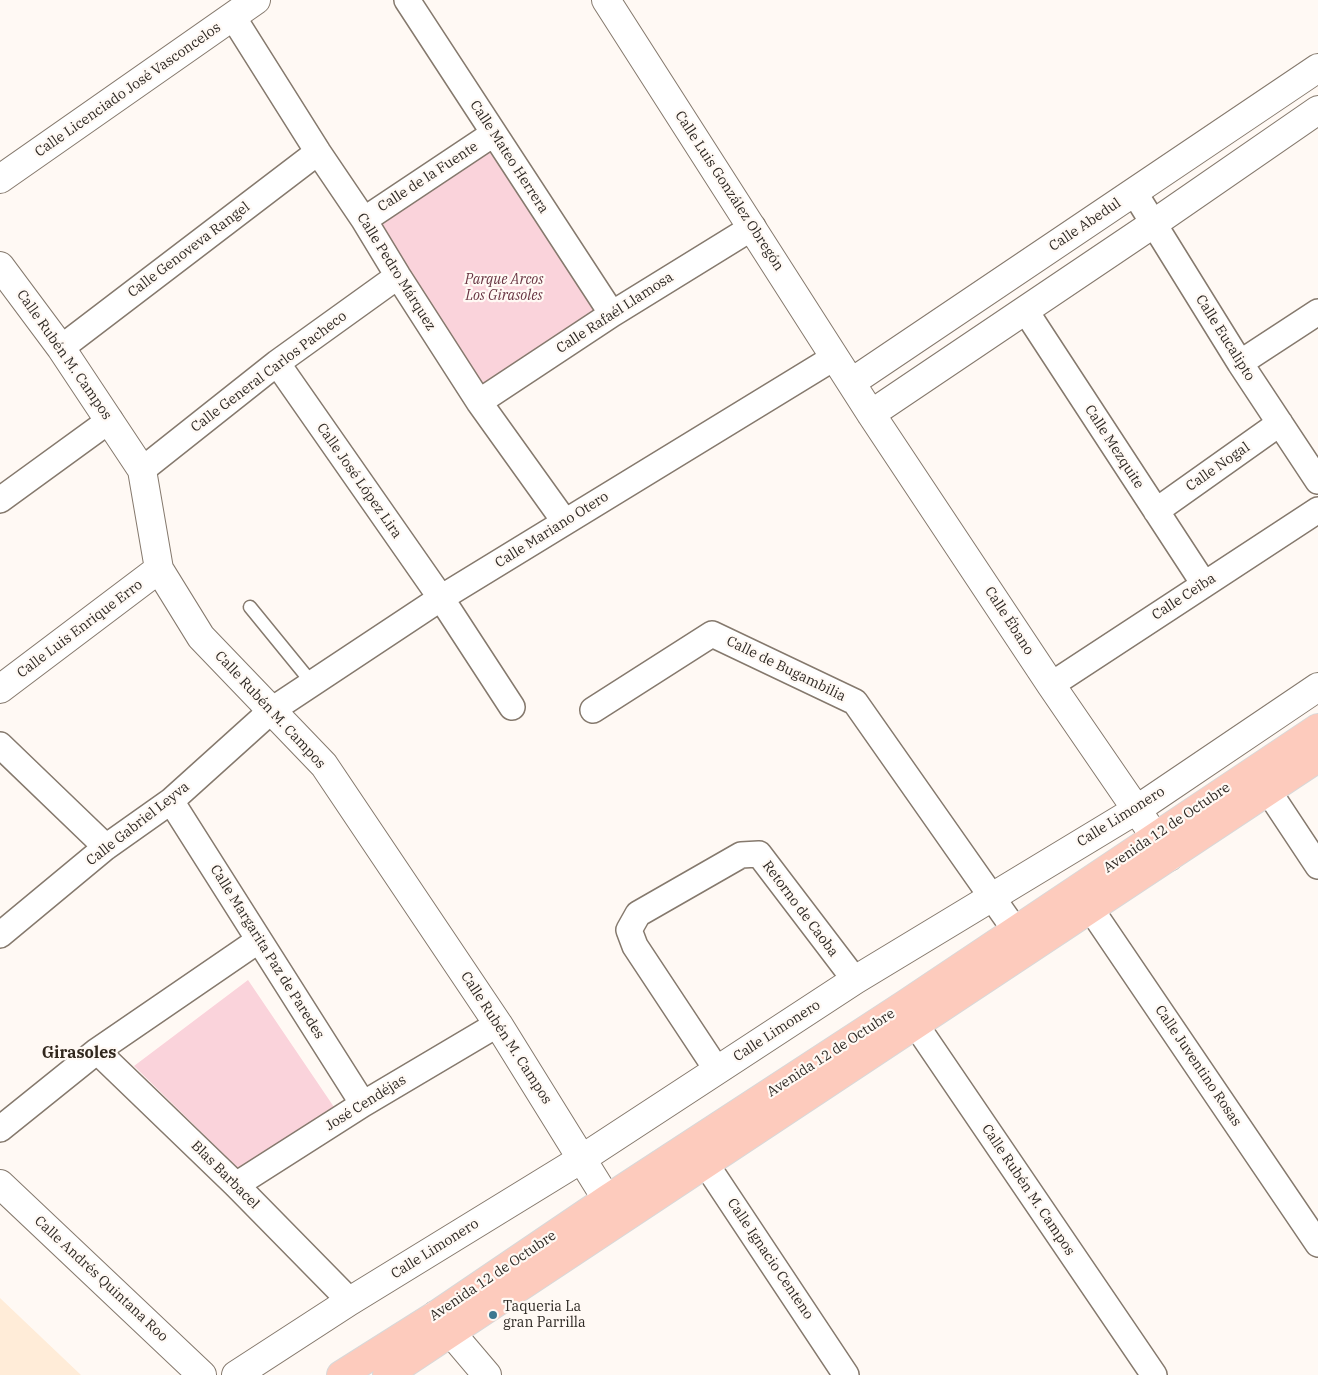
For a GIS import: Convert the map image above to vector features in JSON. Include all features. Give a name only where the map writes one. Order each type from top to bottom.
[{"type":"main road","name":"Avenida 12 de Octubre","points":[[341,1375],[443,1323],[910,1015],[1261,780],[1318,728]]},
{"type":"main road","name":"Avenida 12 de Octubre","points":[[1261,780],[1318,758]]},
{"type":"main road","name":"Avenida 12 de Octubre","points":[[910,1015],[1015,930],[1084,898]]},
{"type":"main road","name":"Avenida 12 de Octubre","points":[[387,1375],[443,1323]]},
{"type":"street","name":"Calle Licenciado José Vasconcelos","points":[[0,180],[256,0]]},
{"type":"street","name":"Calle Mateo Herrera","points":[[406,0],[612,314]]},
{"type":"street","name":"Calle Luis González Obregón","points":[[606,0],[852,382]]},
{"type":"street","name":"Calle Pedro Márquez","points":[[233,17],[479,402],[565,522]]},
{"type":"street","name":"Calle Abedul","points":[[852,382],[1318,68]]},
{"type":"street","points":[[872,414],[1318,110]]},
{"type":"street","name":"Calle de la Fuente","points":[[364,220],[493,134]]},
{"type":"street","name":"Calle Genoveva Rangel","points":[[61,348],[318,152]]},
{"type":"street","name":"Calle Eucalipto","points":[[1134,192],[1240,363],[1318,481]]},
{"type":"street","name":"Calle Rafaél Llamosa","points":[[479,402],[612,314],[753,227]]},
{"type":"street","name":"Calle Rubén M. Campos","points":[[0,266],[61,348],[142,470],[159,569],[201,637],[324,765],[498,1024],[614,1209]]},
{"type":"street","name":"Calle General Carlos Pacheco","points":[[142,470],[277,363],[398,276]]},
{"type":"street","name":"Calle Mezquite","points":[[1025,310],[1204,584]]},
{"type":"street","points":[[1240,363],[1318,312]]},
{"type":"street","name":"Calle Mariano Otero","points":[[272,710],[441,598],[835,357]]},
{"type":"street","name":"Calle José López Lira","points":[[277,363],[441,598],[512,707]]},
{"type":"street","name":"Calle Ébano","points":[[852,382],[1051,685],[1162,847]]},
{"type":"street","points":[[0,500],[110,420]]},
{"type":"street","name":"Calle Nogal","points":[[1156,512],[1280,423]]},
{"type":"street","name":"Calle Ceiba","points":[[1051,685],[1318,510]]},
{"type":"street","name":"Calle Luis Enrique Erro","points":[[0,688],[159,569]]},
{"type":"street","name":"Calle de Bugambilia","points":[[593,710],[712,634],[855,702],[991,896]]},
{"type":"street","name":"Calle Limonero","points":[[236,1375],[350,1301],[583,1158],[854,980],[1136,810],[1318,687]]},
{"type":"street","name":"Calle Gabriel Leyva","points":[[0,935],[106,847],[171,800],[272,710]]},
{"type":"street","points":[[0,745],[106,847]]},
{"type":"street","points":[[1261,780],[1318,866]]},
{"type":"street","name":"Calle Margarita Paz de Paredes","points":[[171,800],[363,1104]]},
{"type":"street","name":"Retorno de Caoba","points":[[717,1070],[635,946],[629,930],[638,914],[741,855],[759,854],[854,980]]},
{"type":"street","points":[[991,896],[1015,930]]},
{"type":"street","name":"Calle Juventino Rosas","points":[[1084,898],[1318,1244]]},
{"type":"street","points":[[0,1129],[98,1051],[258,940]]},
{"type":"street","name":"Calle Rubén M. Campos","points":[[910,1015],[1154,1375]]},
{"type":"street","name":"José Cendéjas","points":[[236,1185],[363,1104],[498,1024]]},
{"type":"street","name":"Blas Barbacel","points":[[98,1051],[236,1185],[350,1301]]},
{"type":"street","name":"Calle Ignacio Centeno","points":[[699,1154],[846,1375]]},
{"type":"street","name":"Calle Andrés Quintana Roo","points":[[0,1184],[202,1375]]},
{"type":"street","points":[[443,1323],[487,1375]]},
{"type":"lane","points":[[250,607],[312,683]]},
{"type":"shaded area","points":[[0,1298],[81,1375],[0,1375]]},
{"type":"green space","name":"Parque Arcos Los Girasoles","points":[[493,141],[605,315],[485,390],[377,219]]},
{"type":"green space","points":[[248,980],[336,1110],[242,1172],[134,1066]]},
{"type":"place","name":"Taqueria La gran Parrilla","points":[[493,1315]]},
{"type":"district","name":"Girasoles","points":[[79,1053]]}]
